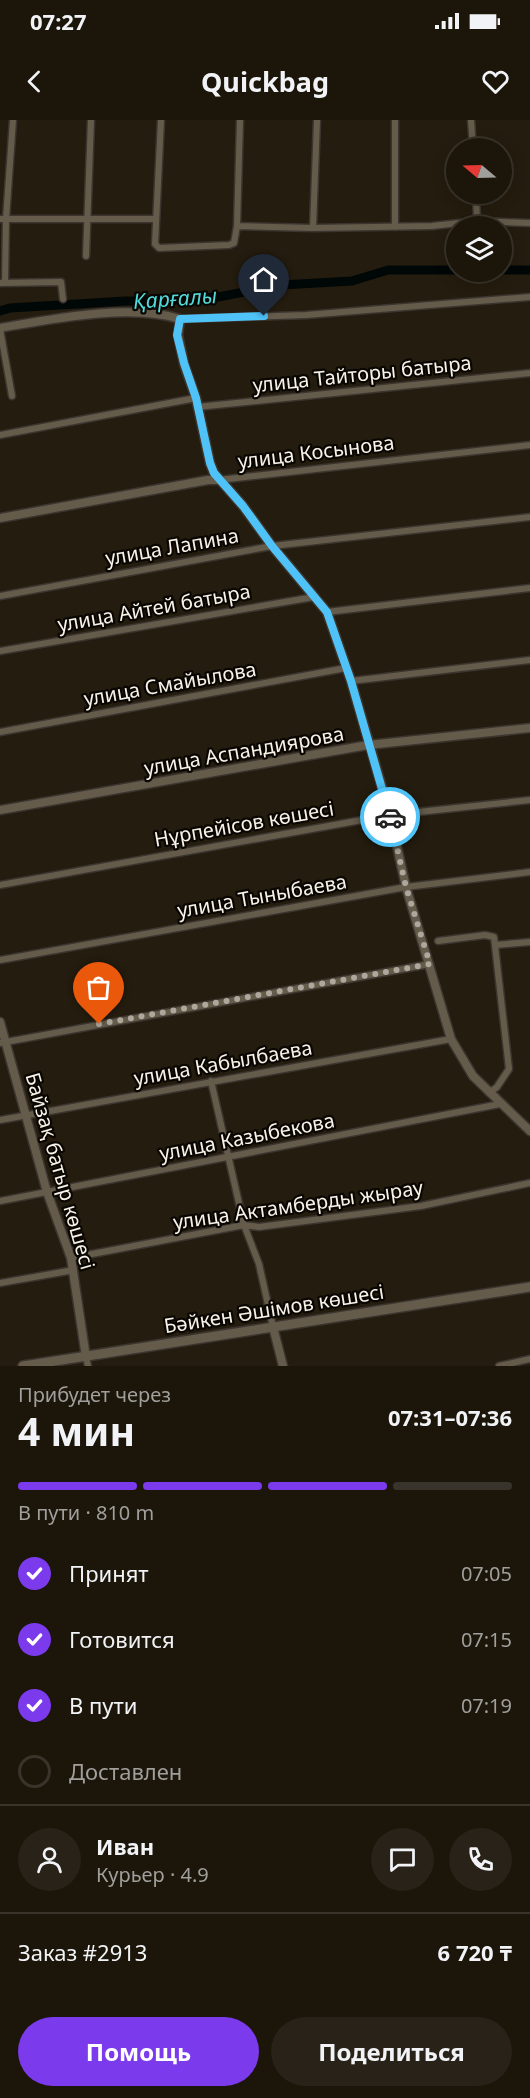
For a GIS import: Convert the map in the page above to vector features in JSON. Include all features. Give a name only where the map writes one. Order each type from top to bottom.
[{"type":"main road","name":"Бәйкен Әшімов көшесі","points":[[23,1366],[87,1361],[273,1327],[530,1287]]},
{"type":"street","points":[[13,120],[3,219],[2,283],[62,282],[63,299]]},
{"type":"street","points":[[86,256],[90,120]]},
{"type":"street","points":[[161,120],[154,219],[156,247],[234,243],[237,226],[240,120]]},
{"type":"street","points":[[313,228],[317,120]]},
{"type":"street","points":[[394,120],[395,227]]},
{"type":"street","points":[[471,120],[472,138]]},
{"type":"street","points":[[3,219],[154,219]]},
{"type":"street","points":[[512,222],[530,223]]},
{"type":"street","points":[[237,226],[313,228],[446,224]]},
{"type":"street","points":[[12,396],[0,328],[51,320],[136,312],[180,319],[306,315],[530,297]]},
{"type":"street","points":[[180,319],[177,335],[210,463],[219,480],[243,506],[272,546],[327,612],[351,681],[390,815],[406,887],[451,1039],[472,1076],[530,1131]]},
{"type":"street","name":"улица Тайторы батыра","points":[[0,435],[196,403],[530,373]]},
{"type":"street","name":"улица Косынова","points":[[0,518],[208,480],[530,445]]},
{"type":"street","name":"улица Лапина","points":[[0,596],[272,546],[530,517]]},
{"type":"street","points":[[327,612],[530,588]]},
{"type":"street","name":"улица Айтей батыра","points":[[0,651],[314,597]]},
{"type":"street","points":[[351,681],[530,660]]},
{"type":"street","name":"улица Смайылова","points":[[0,732],[346,668]]},
{"type":"street","name":"улица Аспандиярова","points":[[0,810],[368,745],[530,728]]},
{"type":"street","name":"Нұрпейісов көшесі","points":[[0,885],[390,815],[530,800]]},
{"type":"street","name":"улица Тыныбаева","points":[[0,960],[406,887],[530,872]]},
{"type":"street","points":[[438,941],[490,935],[494,937],[509,1069],[489,1093]]},
{"type":"street","points":[[495,945],[530,942]]},
{"type":"street","points":[[3,1042],[430,964]]},
{"type":"street","name":"Байзақ батыр көшесі","points":[[0,1022],[3,1042],[26,1115],[46,1192],[74,1270],[87,1361]]},
{"type":"street","name":"улица Кабылбаева","points":[[0,1120],[451,1039]]},
{"type":"street","points":[[211,1081],[244,1225],[259,1264],[283,1366]]},
{"type":"street","name":"улица Казыбекова","points":[[0,1201],[500,1104]]},
{"type":"street","name":"улица Актамберды жырау","points":[[70,1257],[244,1225],[259,1227],[421,1206],[530,1182]]},
{"type":"street","points":[[0,1283],[74,1270]]},
{"type":"street","points":[[499,1366],[530,1359]]},
{"type":"waterway","name":"Қарғалы","points":[[0,311],[10,308],[218,297],[281,285],[352,281],[388,270],[446,270]]},
{"type":"waterway","name":"Қарғалы","points":[[512,270],[530,270]]},
{"type":"way so far","points":[[99,1024],[430,964],[406,887],[390,817]]},
{"type":"route","points":[[264,316],[180,319],[177,335],[196,398],[214,473],[327,612],[351,681],[390,817]]}]
